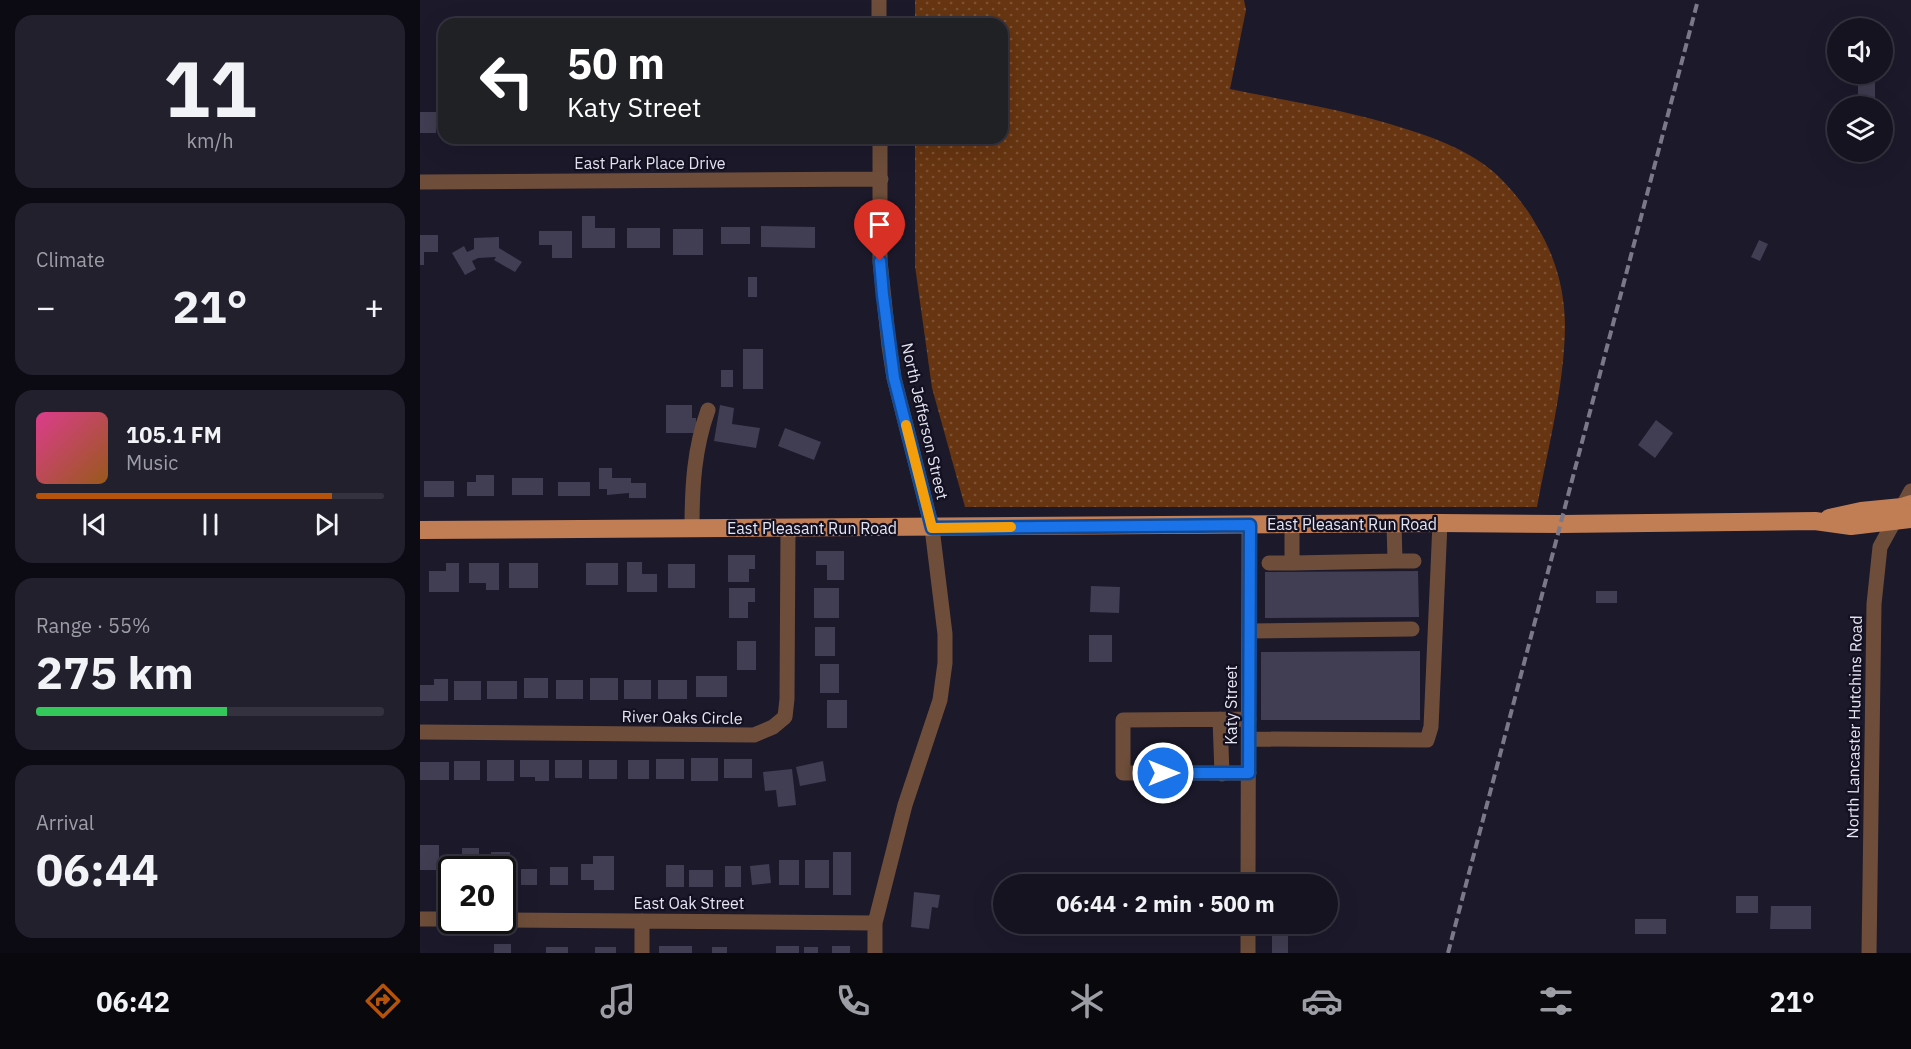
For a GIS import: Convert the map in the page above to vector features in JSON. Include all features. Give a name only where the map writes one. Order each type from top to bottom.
[{"type":"main road","name":"East Pleasant Run Road","points":[[420,530],[1815,521],[1851,526],[1904,513]]},
{"type":"street","points":[[879,0],[879,18]]},
{"type":"street","name":"North Jefferson Street","points":[[875,953],[875,923],[905,805],[940,700],[945,663],[945,634],[932,528],[894,378],[889,346],[880,261],[880,144]]},
{"type":"street","name":"East Park Place Drive","points":[[420,182],[881,179]]},
{"type":"street","points":[[692,528],[695,458],[708,410]]},
{"type":"street","name":"North Lancaster Hutchins Road","points":[[1869,953],[1874,604],[1880,547],[1904,513],[1911,491]]},
{"type":"street","points":[[1394,524],[1395,561]]},
{"type":"street","points":[[1249,740],[1427,740],[1431,727],[1440,524]]},
{"type":"street","name":"Katy Street","points":[[1248,874],[1250,525]]},
{"type":"street","points":[[1292,525],[1292,562]]},
{"type":"street","name":"River Oaks Circle","points":[[420,732],[754,735],[773,726],[785,717],[787,699],[788,528]]},
{"type":"street","points":[[1269,563],[1414,561]]},
{"type":"street","points":[[1249,631],[1412,629]]},
{"type":"street","points":[[1220,719],[1222,774]]},
{"type":"street","points":[[1249,719],[1123,720],[1123,773],[1249,773]]},
{"type":"street","points":[[420,919],[438,919]]},
{"type":"street","name":"East Oak Street","points":[[516,920],[875,923]]},
{"type":"street","points":[[642,921],[642,953]]},
{"type":"street","points":[[1248,934],[1248,953]]},
{"type":"shaded area","points":[[915,0],[1244,0],[1246,10],[1230,89],[1382,122],[1440,141],[1486,166],[1514,193],[1534,221],[1554,263],[1563,301],[1565,327],[1562,373],[1537,507],[965,507],[932,388],[915,266],[915,144],[1008,144],[1008,18],[915,18]]},
{"type":"building","points":[[1858,84],[1875,84],[1875,96],[1858,96]]},
{"type":"building","points":[[420,112],[436,112],[436,133],[420,133]]},
{"type":"building","points":[[582,216],[595,216],[595,228],[615,228],[615,248],[582,248]]},
{"type":"building","points":[[761,226],[815,227],[815,248],[761,247]]},
{"type":"building","points":[[721,227],[750,227],[750,244],[721,244]]},
{"type":"building","points":[[627,228],[660,228],[660,248],[627,248]]},
{"type":"building","points":[[673,229],[703,229],[703,255],[673,255]]},
{"type":"building","points":[[539,231],[572,231],[572,258],[552,258],[552,245],[539,245]]},
{"type":"building","points":[[420,235],[438,235],[438,252],[424,252],[424,265],[420,265]]},
{"type":"building","points":[[499,237],[499,248],[522,262],[515,272],[494,260],[496,257],[478,258],[472,261],[476,269],[465,275],[452,253],[464,246],[467,252],[474,249],[474,238]]},
{"type":"building","points":[[1759,240],[1768,244],[1760,261],[1751,257]]},
{"type":"building","points":[[748,277],[757,277],[757,297],[748,297]]},
{"type":"building","points":[[743,349],[763,349],[763,389],[743,389]]},
{"type":"building","points":[[721,370],[733,370],[733,387],[721,387]]},
{"type":"building","points":[[666,405],[692,405],[692,418],[696,418],[696,433],[666,433]]},
{"type":"building","points":[[720,405],[734,408],[732,424],[760,428],[756,448],[714,441]]},
{"type":"building","points":[[1656,420],[1673,433],[1655,458],[1638,445]]},
{"type":"building","points":[[785,428],[821,442],[814,460],[778,446]]},
{"type":"building","points":[[599,468],[612,468],[612,478],[631,478],[631,483],[646,483],[646,498],[629,498],[629,493],[607,495],[607,489],[599,489]]},
{"type":"building","points":[[476,475],[494,475],[494,496],[467,496],[467,482],[476,482]]},
{"type":"building","points":[[512,478],[543,478],[543,495],[512,495]]},
{"type":"building","points":[[424,481],[454,481],[454,497],[424,497]]},
{"type":"building","points":[[558,482],[590,482],[590,496],[558,496]]},
{"type":"building","points":[[816,551],[844,551],[844,580],[827,580],[827,565],[816,565]]},
{"type":"building","points":[[728,555],[755,555],[755,569],[749,569],[749,582],[728,582]]},
{"type":"building","points":[[627,562],[642,562],[642,574],[657,574],[657,592],[627,592]]},
{"type":"building","points":[[446,563],[459,563],[459,592],[429,592],[429,571],[446,571]]},
{"type":"building","points":[[469,563],[499,563],[499,590],[486,590],[486,583],[469,583]]},
{"type":"building","points":[[509,563],[538,563],[538,588],[509,588]]},
{"type":"building","points":[[586,563],[618,563],[618,585],[586,585]]},
{"type":"building","points":[[668,564],[695,564],[695,588],[668,588]]},
{"type":"building","points":[[1418,571],[1419,617],[1265,618],[1265,572]]},
{"type":"building","points":[[1091,586],[1120,587],[1119,613],[1090,612]]},
{"type":"building","points":[[729,588],[755,588],[755,602],[748,602],[748,618],[729,618]]},
{"type":"building","points":[[814,588],[839,588],[839,618],[814,618]]},
{"type":"building","points":[[1596,591],[1617,591],[1617,603],[1596,603]]},
{"type":"building","points":[[815,627],[835,627],[835,656],[815,656]]},
{"type":"building","points":[[1089,635],[1112,635],[1112,662],[1089,662]]},
{"type":"building","points":[[737,641],[756,641],[756,670],[737,670]]},
{"type":"building","points":[[1420,651],[1420,720],[1261,720],[1261,652]]},
{"type":"building","points":[[820,664],[839,664],[839,693],[820,693]]},
{"type":"building","points":[[696,676],[727,676],[727,697],[696,697]]},
{"type":"building","points":[[524,678],[548,678],[548,698],[524,698]]},
{"type":"building","points":[[590,678],[618,678],[618,700],[590,700]]},
{"type":"building","points":[[434,679],[448,679],[448,701],[420,701],[420,685],[434,685]]},
{"type":"building","points":[[556,680],[583,680],[583,699],[556,699]]},
{"type":"building","points":[[624,680],[651,680],[651,699],[624,699]]},
{"type":"building","points":[[658,680],[687,680],[687,699],[658,699]]},
{"type":"building","points":[[454,681],[481,681],[481,700],[454,700]]},
{"type":"building","points":[[487,681],[517,681],[517,699],[487,699]]},
{"type":"building","points":[[827,700],[847,700],[847,728],[827,728]]},
{"type":"building","points":[[691,758],[718,758],[718,781],[691,781]]},
{"type":"building","points":[[656,759],[684,759],[684,779],[656,779]]},
{"type":"building","points":[[724,759],[752,759],[752,778],[724,778]]},
{"type":"building","points":[[487,760],[514,760],[514,781],[487,781]]},
{"type":"building","points":[[520,760],[549,760],[549,781],[535,781],[535,777],[520,777]]},
{"type":"building","points":[[555,760],[582,760],[582,778],[555,778]]},
{"type":"building","points":[[589,760],[617,760],[617,779],[589,779]]},
{"type":"building","points":[[628,760],[649,760],[649,779],[628,779]]},
{"type":"building","points":[[454,761],[480,761],[480,780],[454,780]]},
{"type":"building","points":[[823,761],[826,781],[800,786],[796,767]]},
{"type":"building","points":[[420,762],[449,762],[449,780],[420,780]]},
{"type":"building","points":[[792,769],[796,805],[778,807],[776,790],[765,791],[763,772]]},
{"type":"building","points":[[420,845],[439,845],[438,870],[420,870]]},
{"type":"building","points":[[462,848],[479,848],[479,856],[462,856]]},
{"type":"building","points":[[491,852],[510,852],[510,856],[491,856]]},
{"type":"building","points":[[833,852],[851,852],[851,895],[833,895]]},
{"type":"building","points":[[593,856],[614,856],[614,890],[594,890],[594,880],[581,880],[581,864],[593,864]]},
{"type":"building","points":[[779,860],[799,860],[799,885],[779,885]]},
{"type":"building","points":[[805,860],[829,860],[829,888],[805,888]]},
{"type":"building","points":[[769,864],[771,883],[752,885],[750,866]]},
{"type":"building","points":[[666,865],[684,865],[684,887],[666,887]]},
{"type":"building","points":[[725,866],[741,866],[741,887],[725,887]]},
{"type":"building","points":[[550,867],[568,867],[568,885],[550,885]]},
{"type":"building","points":[[521,869],[537,869],[537,885],[521,885]]},
{"type":"building","points":[[689,870],[713,870],[713,887],[689,887]]},
{"type":"building","points":[[914,892],[940,895],[938,908],[932,907],[929,929],[911,927]]},
{"type":"building","points":[[1736,896],[1758,896],[1758,913],[1736,913]]},
{"type":"building","points":[[1771,906],[1811,906],[1811,929],[1770,929]]},
{"type":"building","points":[[1635,919],[1666,919],[1666,934],[1635,934]]},
{"type":"building","points":[[1272,935],[1288,935],[1288,953],[1272,953]]},
{"type":"building","points":[[494,944],[511,944],[511,953],[494,953]]},
{"type":"building","points":[[659,946],[692,946],[692,953],[659,953]]},
{"type":"building","points":[[776,946],[799,946],[799,953],[776,953]]},
{"type":"building","points":[[832,946],[850,946],[850,953],[832,953]]},
{"type":"building","points":[[546,947],[568,947],[568,953],[546,953]]},
{"type":"building","points":[[595,947],[616,947],[616,953],[595,953]]},
{"type":"building","points":[[712,947],[727,947],[727,953],[712,953]]},
{"type":"building","points":[[804,947],[818,947],[818,953],[804,953]]},
{"type":"railway","points":[[1448,953],[1698,0]]},
{"type":"slow traffic","points":[[906,425],[932,528],[1011,527]]},
{"type":"route","points":[[880,261],[894,378],[932,528],[1250,525],[1249,773],[1163,773]]}]
